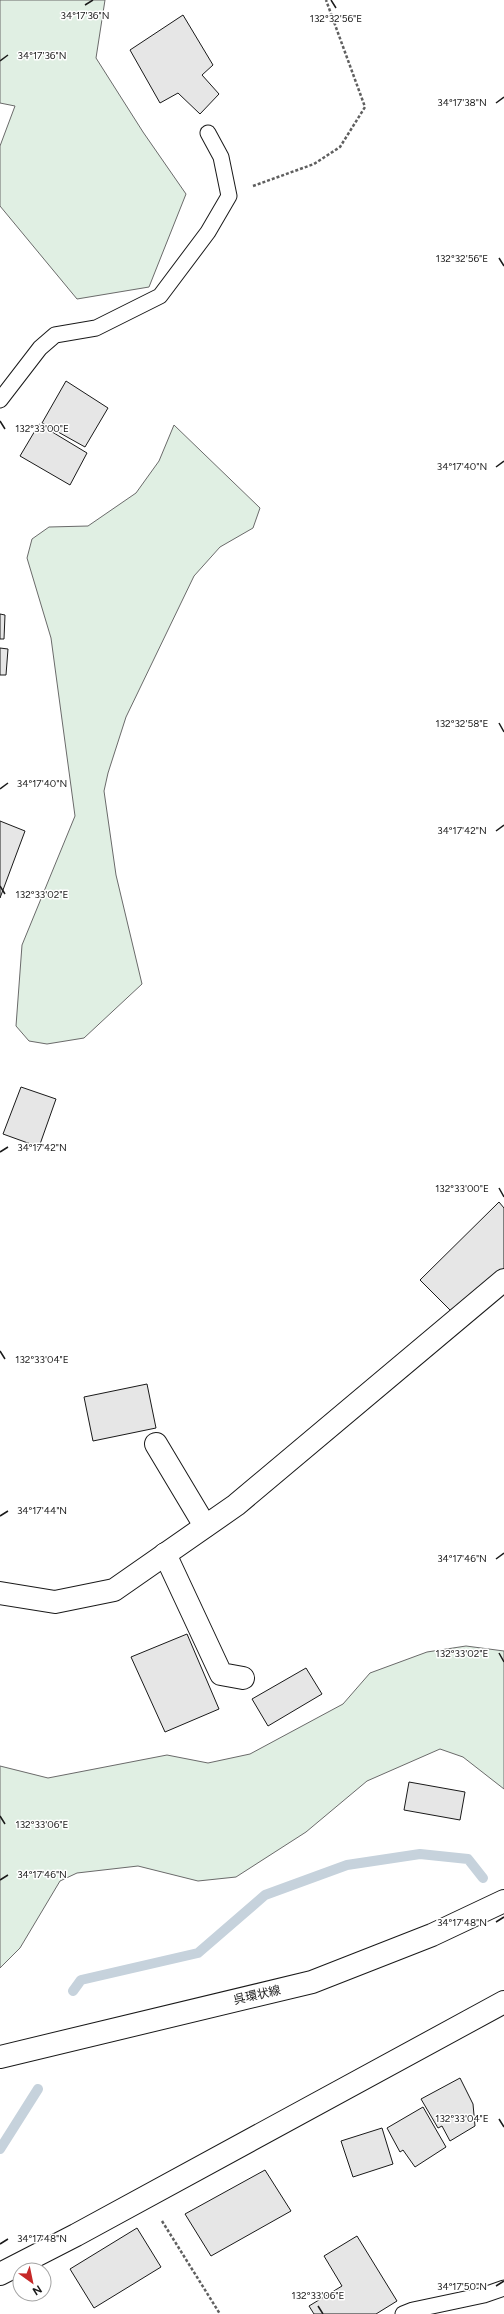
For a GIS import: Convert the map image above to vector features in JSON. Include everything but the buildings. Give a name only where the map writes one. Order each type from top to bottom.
[{"type":"street","points":[[0,1593],[55,1602],[114,1590],[236,1505],[504,1280]]},
{"type":"street","points":[[156,1444],[205,1526]]},
{"type":"street","points":[[165,1554],[221,1674],[243,1678]]},
{"type":"street","name":"呉環状線","points":[[0,2057],[312,1982],[432,1935],[504,1901]]},
{"type":"street","points":[[0,2274],[146,2197],[504,2002]]},
{"type":"lane","points":[[0,400],[40,348],[55,335],[96,328],[160,296],[208,232],[229,196],[221,157],[208,133]]},
{"type":"lane","points":[[403,2314],[484,2295],[504,2288]]},
{"type":"path","points":[[229,196],[320,160],[340,147],[366,107],[326,0]]},
{"type":"path","points":[[146,2197],[220,2314]]},
{"type":"green space","points":[[0,0],[105,0],[96,58],[143,132],[186,194],[149,287],[77,299],[0,206],[0,146],[15,106],[0,103]]},
{"type":"green space","points":[[174,425],[260,508],[253,528],[220,547],[194,576],[126,717],[108,773],[104,791],[116,875],[142,984],[84,1038],[47,1044],[29,1041],[16,1026],[22,945],[75,816],[51,638],[27,558],[32,539],[49,527],[88,526],[136,493],[159,461]]},
{"type":"green space","points":[[466,1646],[504,1651],[504,1789],[463,1757],[440,1749],[367,1781],[306,1832],[236,1877],[198,1881],[138,1866],[77,1873],[60,1881],[20,1948],[0,1968],[0,1766],[48,1778],[167,1755],[208,1763],[250,1754],[343,1704],[370,1673],[427,1652]]},
{"type":"waterway","points":[[73,1991],[81,1980],[198,1953],[265,1895],[347,1865],[420,1854],[468,1859],[483,1878]]},
{"type":"waterway","points":[[0,2149],[38,2089]]}]
